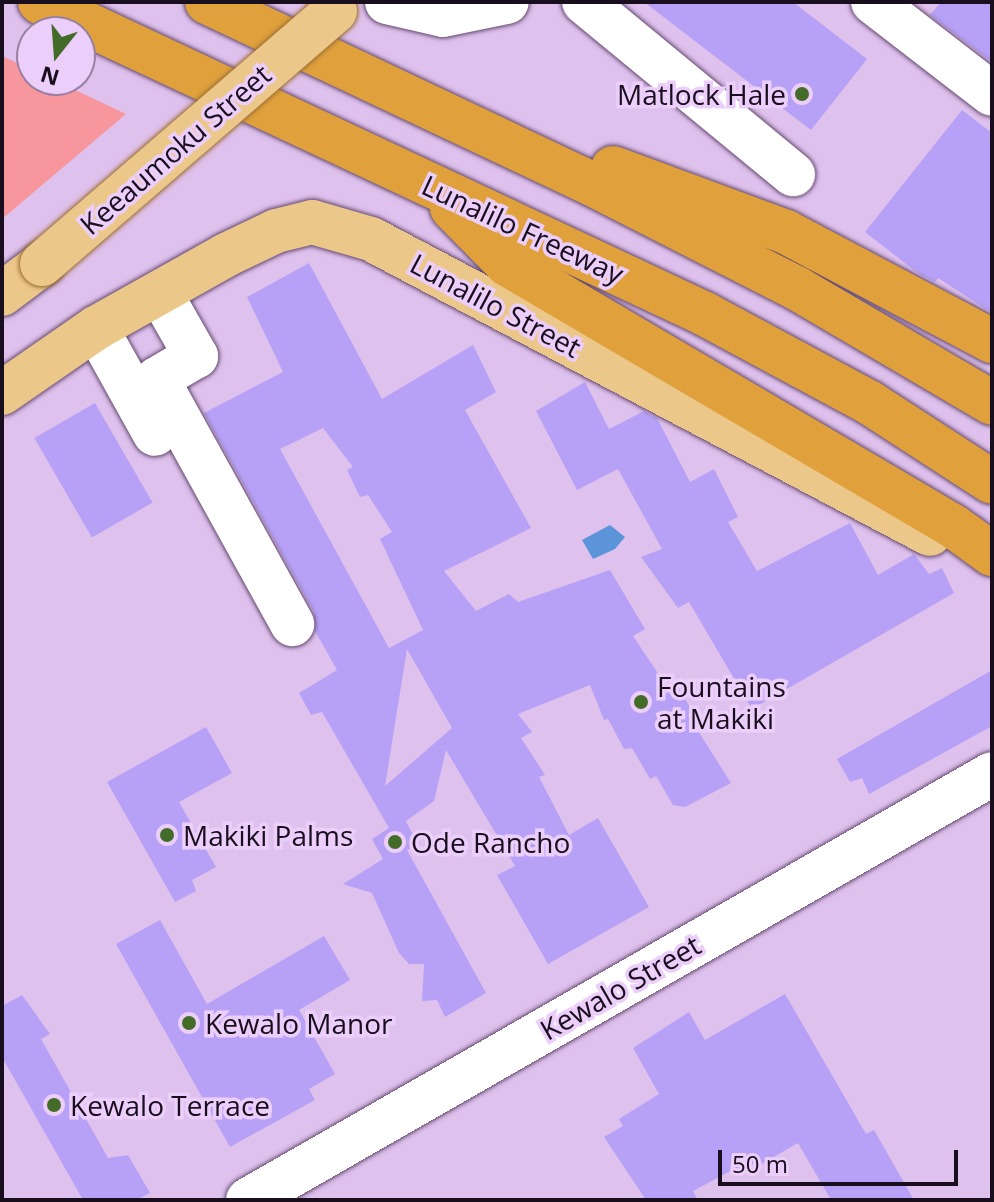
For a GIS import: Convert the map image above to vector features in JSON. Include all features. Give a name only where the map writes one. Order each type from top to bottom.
[{"type":"highway","name":"Lunalilo Freeway","points":[[40,2],[788,357],[992,482]]},
{"type":"highway","points":[[207,2],[379,82],[798,289],[992,403]]},
{"type":"highway","points":[[379,82],[786,232],[992,341]]},
{"type":"highway","points":[[430,187],[507,264],[953,526],[992,554]]},
{"type":"main road","name":"Keeaumoku Street","points":[[2,294],[346,2]]},
{"type":"main road","name":"Lunalilo Street","points":[[2,393],[96,328],[276,231],[312,222],[344,228],[992,563]]},
{"type":"street","points":[[387,2],[443,15],[503,4]]},
{"type":"street","points":[[584,2],[793,174]]},
{"type":"street","points":[[873,2],[992,94]]},
{"type":"street","points":[[160,293],[196,356],[157,379],[292,624]]},
{"type":"street","points":[[96,328],[249,606]]},
{"type":"street","name":"Kewalo Street","points":[[248,1200],[992,774]]},
{"type":"shaded area","points":[[2,56],[16,63],[16,96],[88,96],[126,114],[2,219]]},
{"type":"water","points":[[610,525],[625,537],[615,549],[593,559],[582,540]]},
{"type":"building","name":"Matlock Hale","points":[[644,2],[793,2],[867,59],[811,130]]},
{"type":"building","points":[[941,2],[992,2],[992,62],[930,15]]},
{"type":"building","points":[[962,110],[992,133],[992,313],[938,278],[935,282],[919,274],[865,232]]},
{"type":"building","points":[[309,263],[382,399],[473,345],[496,392],[465,410],[531,528],[444,571],[476,611],[509,594],[518,602],[610,570],[645,629],[633,636],[671,693],[679,689],[693,712],[688,715],[731,783],[685,807],[673,805],[656,776],[650,779],[632,748],[624,749],[608,719],[604,720],[590,685],[518,714],[532,732],[521,738],[545,775],[539,777],[569,835],[598,818],[649,907],[548,964],[497,875],[515,866],[446,750],[434,801],[406,821],[418,845],[407,850],[486,993],[445,1017],[437,1000],[422,1001],[424,964],[409,964],[399,953],[372,893],[343,884],[383,859],[372,839],[389,828],[322,712],[311,715],[299,693],[337,670],[315,631],[314,612],[204,413],[283,372],[247,297]],"holes":[[[323,428],[353,467],[347,470],[360,497],[368,495],[392,532],[380,539],[423,630],[389,648],[280,449]],[[407,649],[452,728],[385,786]]]},
{"type":"building","points":[[585,382],[609,429],[644,411],[657,418],[690,482],[714,469],[738,517],[728,522],[757,571],[850,523],[878,575],[914,554],[929,574],[942,568],[954,593],[752,709],[689,602],[678,608],[641,557],[662,549],[618,469],[577,490],[536,411]]},
{"type":"building","points":[[95,403],[153,503],[92,538],[34,438]]},
{"type":"building","points":[[992,670],[992,726],[869,794],[862,778],[850,782],[837,759]]},
{"type":"building","name":"Makiki Palms","points":[[206,727],[232,773],[179,802],[216,867],[192,880],[196,891],[175,902],[107,782]]},
{"type":"building","points":[[160,920],[207,1004],[324,936],[350,980],[299,1010],[335,1074],[309,1089],[315,1100],[230,1147],[116,944]]},
{"type":"building","points":[[785,994],[866,1134],[874,1130],[914,1200],[831,1200],[798,1143],[758,1166],[756,1162],[737,1173],[734,1169],[693,1191],[698,1200],[646,1200],[604,1137],[623,1126],[619,1119],[659,1094],[633,1048],[689,1012],[705,1040]]},
{"type":"building","name":"Kewalo Terrace","points":[[22,995],[50,1034],[41,1039],[108,1158],[128,1155],[150,1193],[136,1200],[83,1200],[2,1057],[2,1006]]},
{"type":"place","name":"Matlock Hale","points":[[802,94]]},
{"type":"place","name":"Fountains at Makiki","points":[[641,702]]},
{"type":"place","name":"Makiki Palms","points":[[167,835]]},
{"type":"place","name":"Ode Rancho","points":[[395,842]]},
{"type":"place","name":"Kewalo Manor","points":[[189,1023]]},
{"type":"place","name":"Kewalo Terrace","points":[[54,1105]]}]
